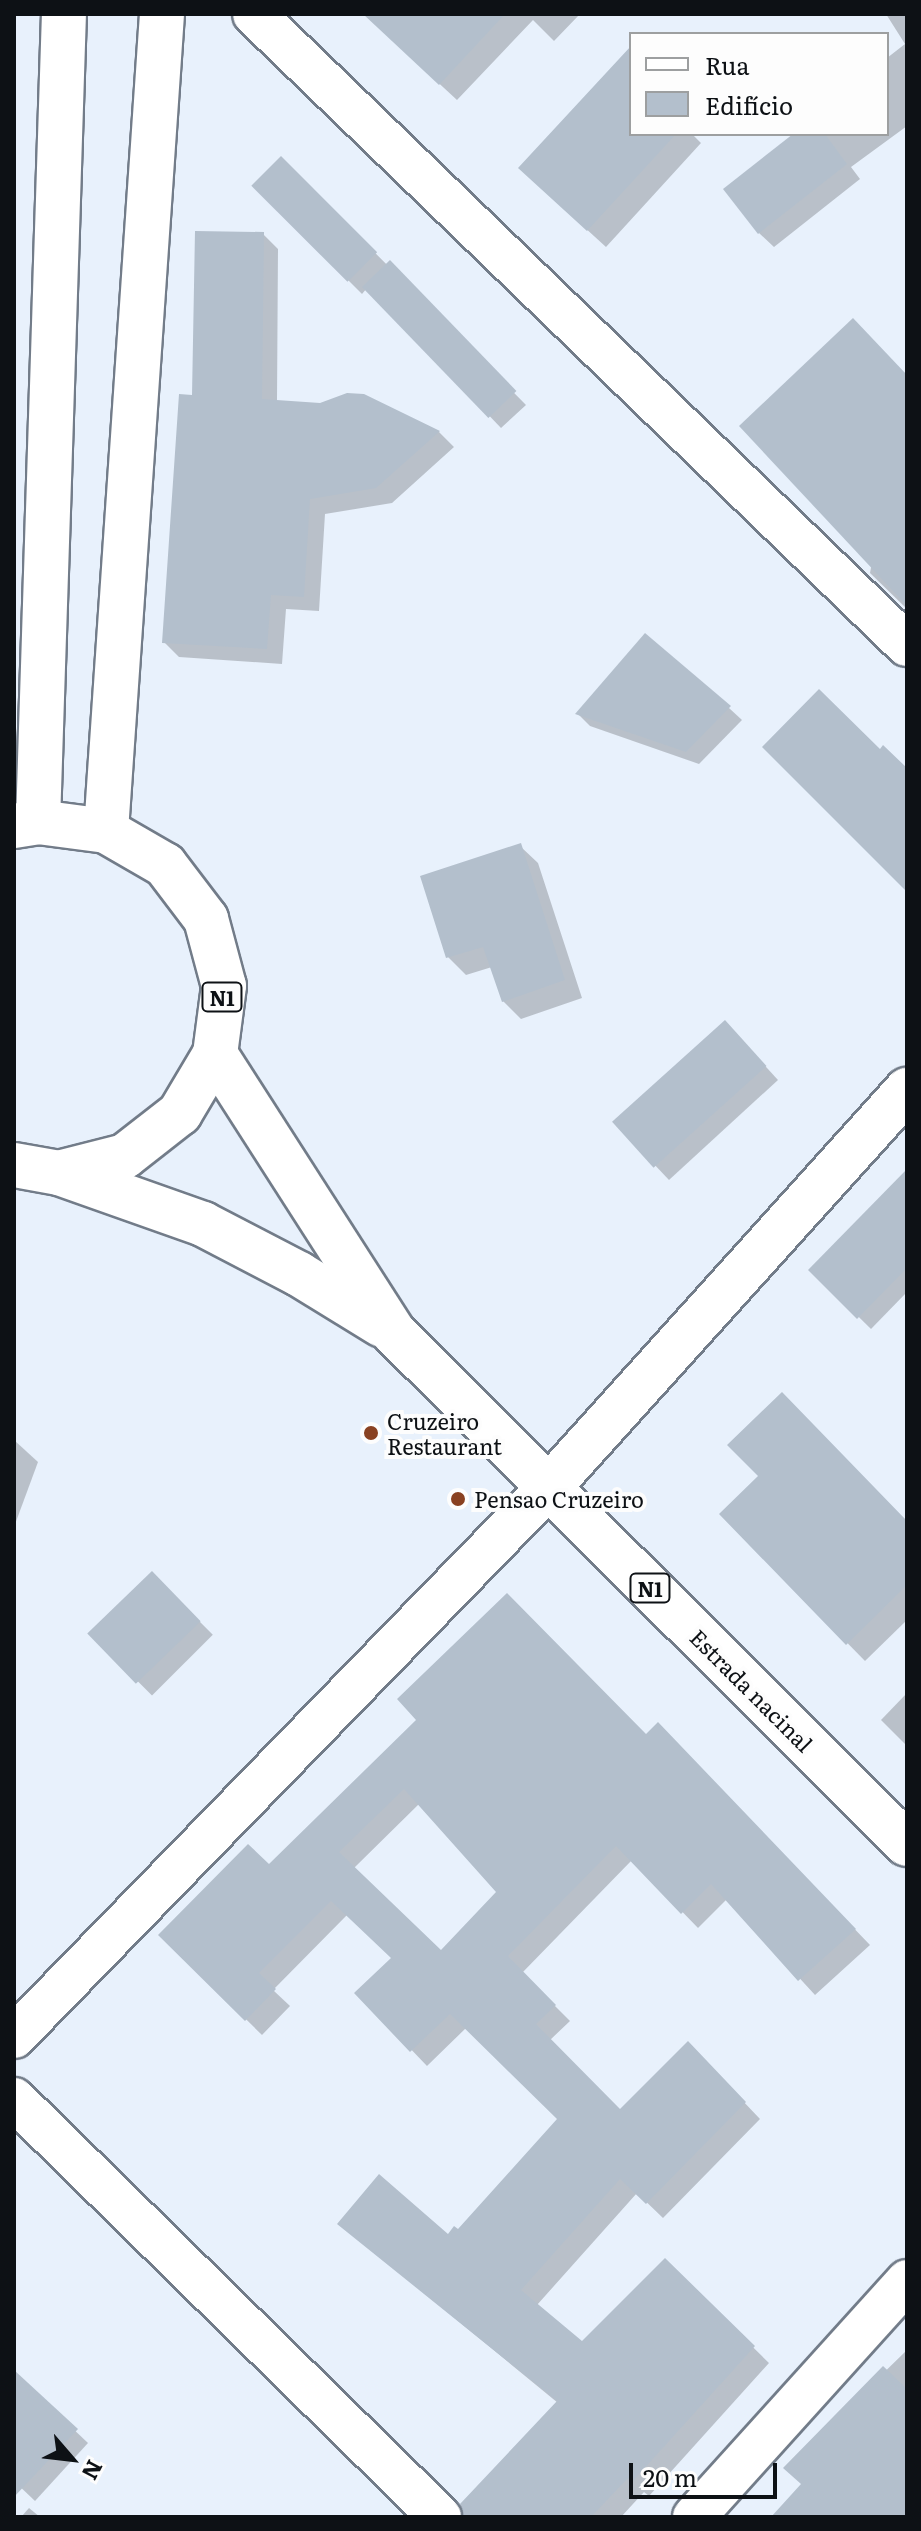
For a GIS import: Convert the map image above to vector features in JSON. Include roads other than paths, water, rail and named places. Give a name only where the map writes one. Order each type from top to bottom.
[{"type":"main road","points":[[26,824],[64,14]]},
{"type":"main road","points":[[106,831],[162,14]]},
{"type":"main road","name":"N1","points":[[26,824],[106,831],[165,865],[206,919],[224,986],[215,1054],[180,1113],[125,1156],[59,1173]]},
{"type":"main road","name":"N1","points":[[215,1054],[394,1333]]},
{"type":"main road","points":[[549,1487],[907,1090]]},
{"type":"main road","name":"N1","points":[[14,1165],[59,1173],[203,1224],[299,1274],[394,1333]]},
{"type":"main road","name":"Estrada nacinal","points":[[394,1333],[907,1844]]},
{"type":"street","points":[[254,14],[907,645]]},
{"type":"street","points":[[14,2037],[549,1487]]},
{"type":"street","points":[[14,2099],[440,2517]]},
{"type":"street","points":[[694,2517],[907,2281]]},
{"type":"place","name":"Cruzeiro Restaurant","points":[[371,1433]]},
{"type":"place","name":"Pensao Cruzeiro","points":[[458,1499]]}]
